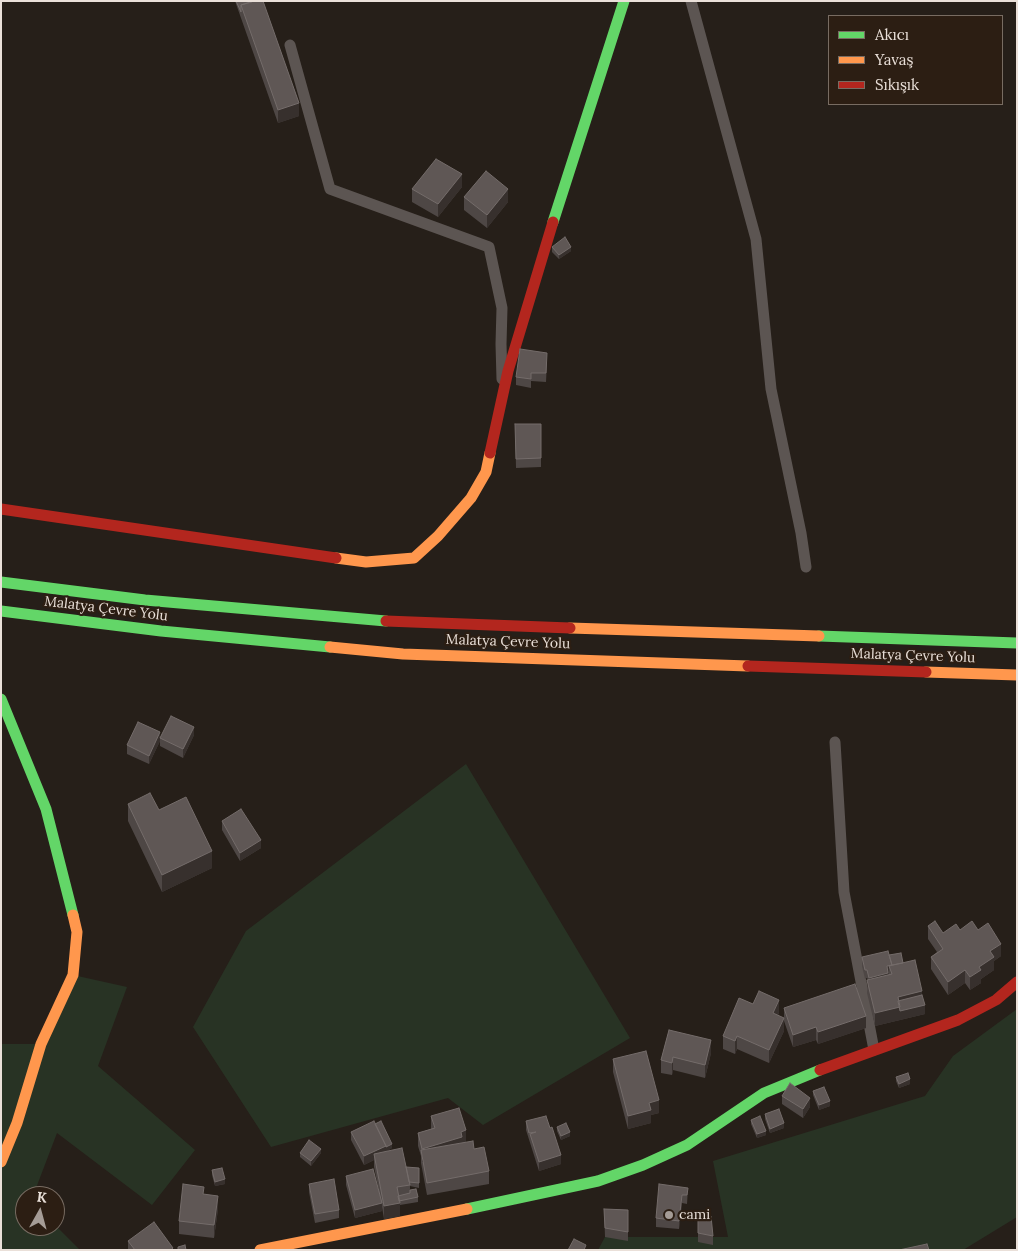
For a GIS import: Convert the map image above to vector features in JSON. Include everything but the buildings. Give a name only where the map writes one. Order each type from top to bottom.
[{"type":"main road","points":[[1,510],[366,562],[414,558],[438,536],[471,498],[486,472],[503,390],[537,273],[576,157],[624,1]]},
{"type":"main road","name":"Malatya Çevre Yolu","points":[[1,582],[145,600],[399,622],[1017,643]]},
{"type":"main road","name":"Malatya Çevre Yolu","points":[[1,610],[161,631],[403,654],[1017,675]]},
{"type":"main road","points":[[1,699],[46,809],[77,932],[73,975],[41,1044],[17,1124],[1,1162]]},
{"type":"main road","points":[[260,1250],[598,1181],[643,1165],[687,1145],[764,1093],[827,1067],[958,1020],[996,1000],[1017,982]]},
{"type":"street","points":[[691,1],[756,239],[771,389],[801,533],[806,567]]},
{"type":"street","points":[[290,44],[330,189],[489,247],[502,308],[503,390]]},
{"type":"street","points":[[835,742],[844,892],[874,1050]]},
{"type":"green space","points":[[466,764],[630,1038],[483,1125],[448,1098],[271,1147],[193,1027],[246,931]]},
{"type":"green space","points":[[73,975],[127,987],[98,1066],[195,1150],[152,1205],[57,1133],[37,1186],[15,1186],[15,1236],[65,1235],[80,1250],[1,1250],[1,1044],[41,1044]]},
{"type":"green space","points":[[1017,1009],[1017,1217],[963,1250],[598,1250],[605,1237],[728,1237],[713,1161],[925,1096],[953,1056]]},
{"type":"traffic: fast","points":[[553,222],[624,1]]},
{"type":"traffic: fast","points":[[1,582],[145,600],[386,621]]},
{"type":"traffic: fast","points":[[1,611],[161,631],[330,647]]},
{"type":"traffic: fast","points":[[819,636],[1017,643]]},
{"type":"traffic: fast","points":[[1,699],[46,809],[73,915]]},
{"type":"traffic: fast","points":[[467,1209],[598,1181],[643,1165],[687,1145],[764,1093],[820,1070]]},
{"type":"traffic: slow","points":[[336,558],[366,562],[414,558],[438,536],[471,498],[486,472],[490,453]]},
{"type":"traffic: slow","points":[[570,628],[819,636]]},
{"type":"traffic: slow","points":[[330,647],[403,654],[748,666]]},
{"type":"traffic: slow","points":[[926,672],[1017,675]]},
{"type":"traffic: slow","points":[[1,1162],[17,1123],[41,1044],[73,975],[77,932],[73,915]]},
{"type":"traffic: slow","points":[[260,1250],[467,1209]]},
{"type":"traffic: jam","points":[[490,453],[508,371],[553,222]]},
{"type":"traffic: jam","points":[[1,509],[336,558]]},
{"type":"traffic: jam","points":[[386,621],[570,628]]},
{"type":"traffic: jam","points":[[748,666],[926,672]]},
{"type":"traffic: jam","points":[[820,1070],[958,1020],[996,1000],[1017,982]]},
{"type":"place","name":"cami","points":[[669,1215]]}]
